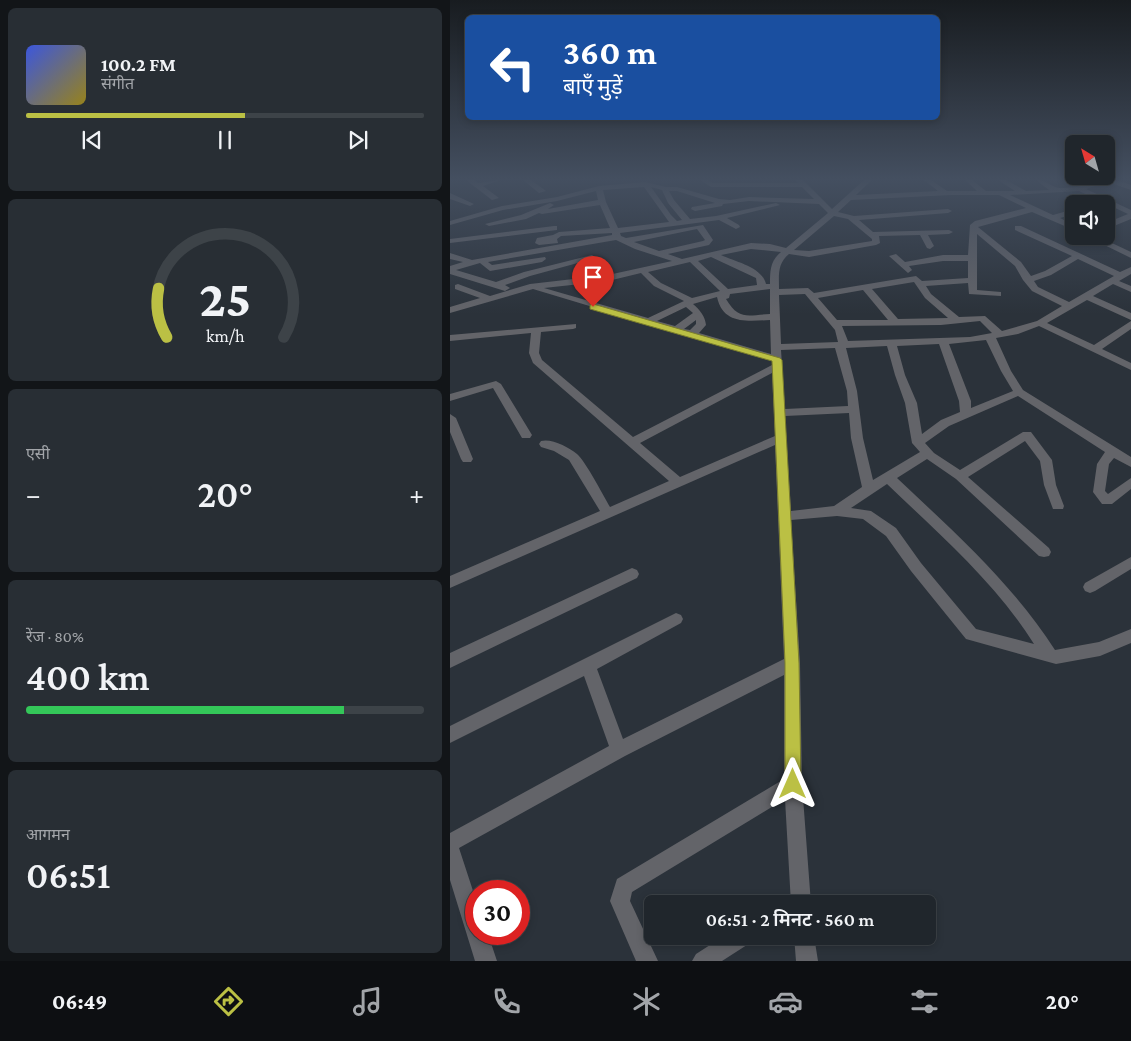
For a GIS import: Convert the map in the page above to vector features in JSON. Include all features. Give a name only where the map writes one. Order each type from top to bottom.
[{"type":"street","points":[[450,237],[490,226],[489,225]]},
{"type":"street","points":[[452,246],[580,225]]},
{"type":"street","points":[[614,225],[620,236]]},
{"type":"street","points":[[450,270],[472,262],[482,261],[490,268],[672,225]]},
{"type":"street","points":[[620,236],[700,228],[707,225]]},
{"type":"street","points":[[732,225],[736,227]]},
{"type":"street","points":[[799,895],[793,784],[792,663],[776,348],[774,271],[778,259],[820,225]]},
{"type":"street","points":[[450,310],[530,287],[574,284],[751,246],[809,254],[871,244],[877,240],[861,225]]},
{"type":"street","points":[[976,225],[972,228],[972,292],[998,294]]},
{"type":"street","points":[[661,253],[706,243],[709,240],[700,228]]},
{"type":"street","points":[[972,228],[1018,264],[1035,290],[1070,306]]},
{"type":"street","points":[[1018,228],[1121,276]]},
{"type":"street","points":[[594,232],[591,235],[539,243],[540,240],[556,237],[559,234],[594,232],[620,236],[680,262]]},
{"type":"street","points":[[922,232],[930,246]]},
{"type":"street","points":[[872,234],[949,232]]},
{"type":"street","points":[[1110,245],[1131,254]]},
{"type":"street","points":[[713,255],[753,272],[760,277],[762,287]]},
{"type":"street","points":[[450,256],[472,262]]},
{"type":"street","points":[[894,256],[928,296],[956,320]]},
{"type":"street","points":[[1027,280],[1048,272],[1078,256]]},
{"type":"street","points":[[496,285],[536,271],[592,258]]},
{"type":"street","points":[[903,265],[935,259],[971,258]]},
{"type":"street","points":[[692,260],[725,292]]},
{"type":"street","points":[[450,270],[513,292]]},
{"type":"street","points":[[643,270],[654,284],[669,289],[688,302],[698,314],[701,326],[692,334]]},
{"type":"street","points":[[776,348],[943,342],[995,336],[1040,323],[1131,270]]},
{"type":"street","points":[[811,296],[918,282],[960,280],[972,282]]},
{"type":"street","points":[[1112,281],[1131,289]]},
{"type":"street","points":[[458,287],[490,299]]},
{"type":"street","points":[[530,287],[692,334],[777,363]]},
{"type":"street","points":[[648,322],[664,311],[725,292],[762,287],[808,291],[840,330],[869,488]]},
{"type":"street","points":[[866,288],[895,322]]},
{"type":"street","points":[[725,292],[726,296],[721,298],[724,304],[738,318],[776,317]]},
{"type":"street","points":[[1086,296],[1131,317]]},
{"type":"street","points":[[450,301],[461,308]]},
{"type":"street","points":[[676,330],[698,314]]},
{"type":"street","points":[[833,323],[982,318],[995,336],[1006,371],[1019,392],[1131,462]]},
{"type":"street","points":[[1040,323],[1131,367]]},
{"type":"street","points":[[1094,350],[1131,324]]},
{"type":"street","points":[[450,338],[573,326]]},
{"type":"street","points":[[536,330],[534,353],[537,361],[678,482]]},
{"type":"street","points":[[943,342],[965,401],[966,414]]},
{"type":"street","points":[[892,344],[900,375],[911,403],[918,443],[927,454],[960,476],[1044,552]]},
{"type":"street","points":[[633,442],[777,363]]},
{"type":"street","points":[[450,398],[496,384],[526,435]]},
{"type":"street","points":[[918,443],[946,423],[1019,392]]},
{"type":"street","points":[[779,413],[853,409]]},
{"type":"street","points":[[450,418],[467,459]]},
{"type":"street","points":[[960,476],[1027,435],[1046,460],[1050,485],[1058,506]]},
{"type":"street","points":[[450,582],[781,438]]},
{"type":"street","points":[[545,444],[558,448],[572,457],[608,514]]},
{"type":"street","points":[[1112,451],[1103,464],[1099,492],[1107,501],[1131,482]]},
{"type":"street","points":[[837,511],[869,488],[927,454]]},
{"type":"street","points":[[888,477],[987,575],[1038,635],[1050,656]]},
{"type":"street","points":[[786,516],[837,511],[866,514],[891,532],[916,567],[971,634],[1056,657],[1100,649],[1131,636]]},
{"type":"street","points":[[1090,587],[1131,562]]},
{"type":"street","points":[[450,661],[632,574]]},
{"type":"street","points":[[450,735],[588,666],[676,619]]},
{"type":"street","points":[[450,843],[619,750],[792,663]]},
{"type":"street","points":[[588,666],[619,750]]},
{"type":"street","points":[[648,961],[620,901],[624,886],[793,784]]},
{"type":"street","points":[[450,850],[465,896]]},
{"type":"street","points":[[481,945],[486,961]]},
{"type":"street","points":[[703,961],[729,945]]},
{"type":"street","points":[[805,945],[806,961]]},
{"type":"route","points":[[593,307],[614,311],[777,360],[792,663],[793,784]]}]
